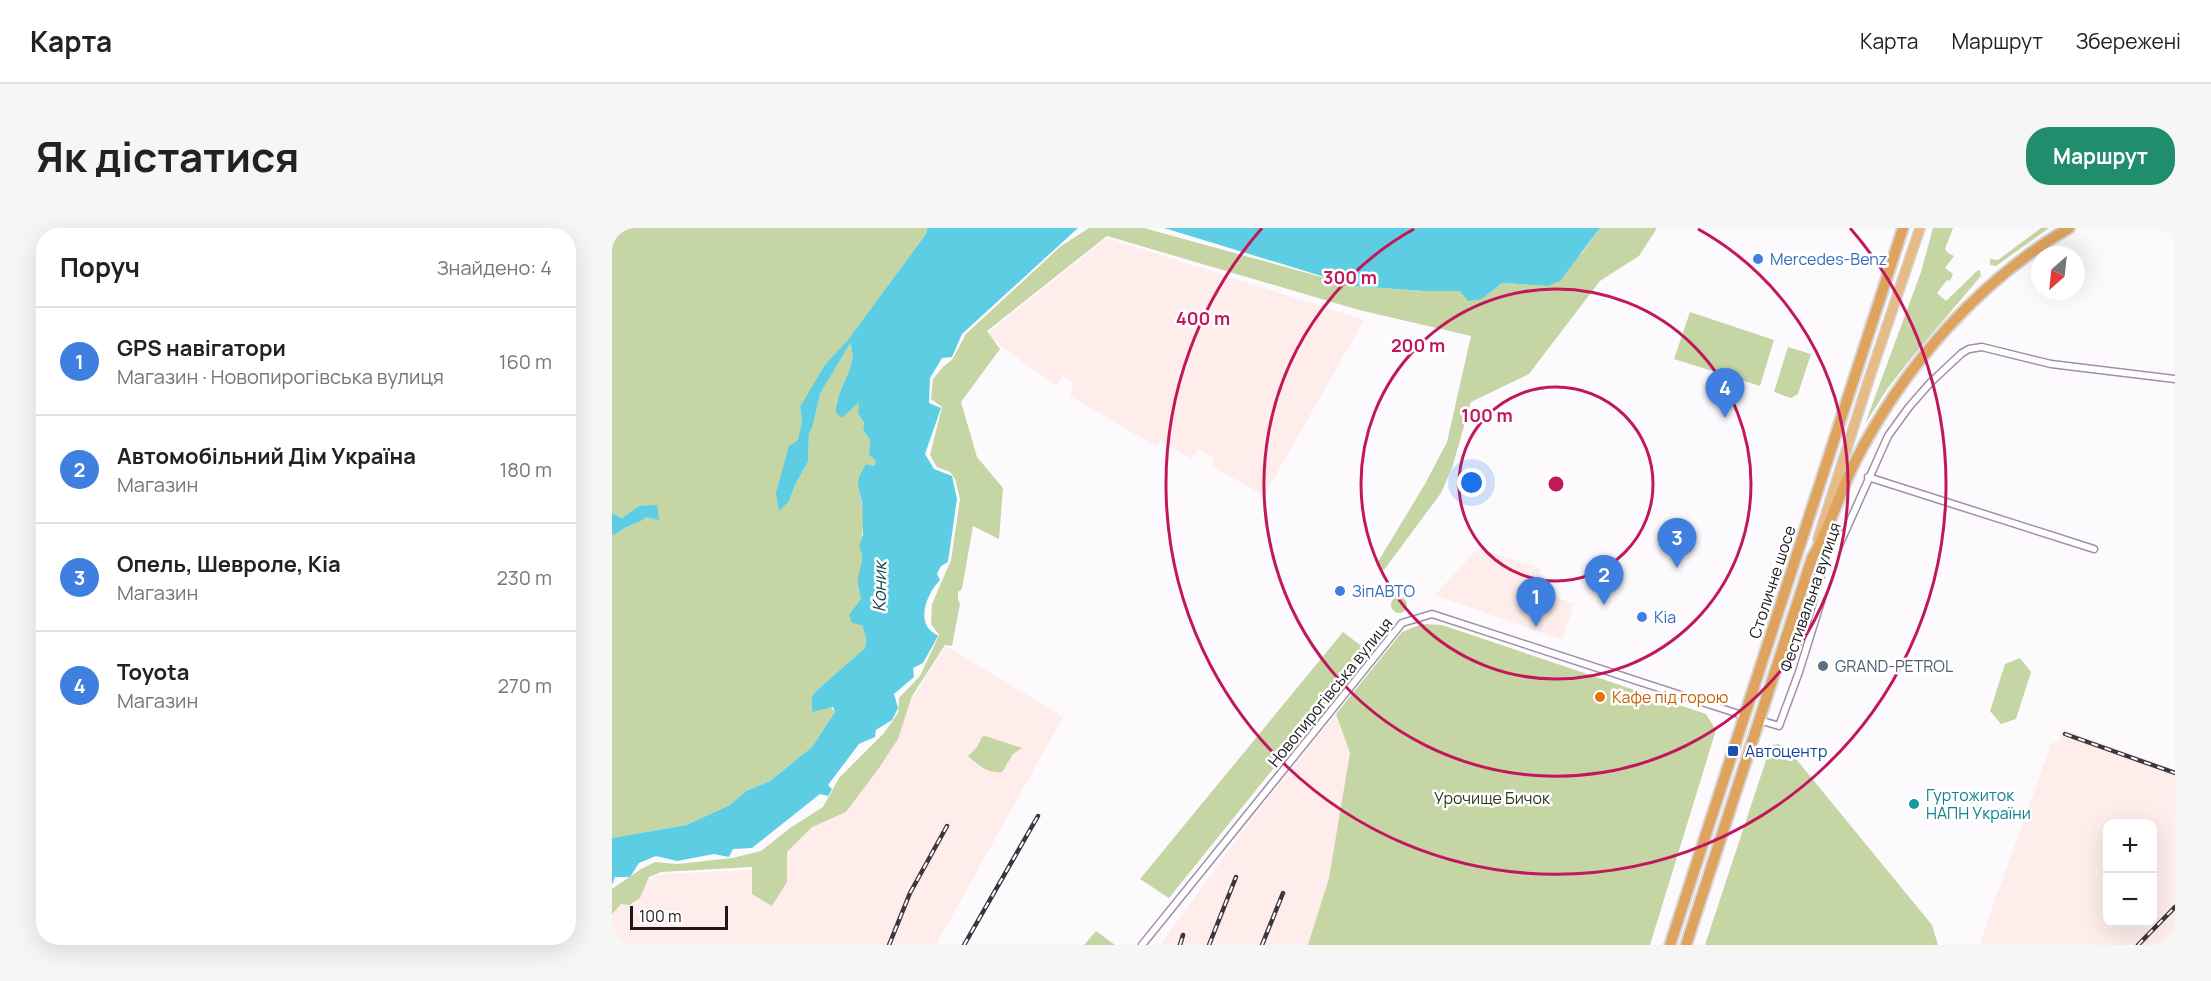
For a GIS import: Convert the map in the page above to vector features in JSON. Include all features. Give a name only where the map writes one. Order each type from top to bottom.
[{"type":"highway","points":[[1812,558],[1825,534],[1840,493],[1857,457],[1880,417],[1916,365],[1950,326],[1998,279],[2036,249],[2069,228]]},
{"type":"highway","name":"Столичне шосе","points":[[1670,945],[1903,230]]},
{"type":"highway","name":"Столичне шосе","points":[[1686,945],[1812,558]]},
{"type":"main road","name":"Столичне шосе","points":[[1812,558],[1920,228]]},
{"type":"street","name":"Фестивальна вулиця","points":[[1759,720],[1779,726],[1837,550],[1888,436],[1930,383],[1969,348],[1995,349],[2051,364],[2175,379]]},
{"type":"street","points":[[1868,477],[2094,549]]},
{"type":"street","points":[[1808,570],[1822,598]]},
{"type":"street","name":"Новопирогівська вулиця","points":[[1142,945],[1402,623],[1432,614],[1744,716]]},
{"type":"shaded area","points":[[1107,238],[1364,320],[1264,496],[1212,466],[1213,457],[1198,449],[1192,459],[1160,441],[1157,447],[1070,396],[1073,382],[1063,376],[1057,386],[1003,348],[988,333]]},
{"type":"shaded area","points":[[1478,548],[1541,569],[1537,579],[1533,578],[1530,586],[1574,604],[1562,640],[1435,595]]},
{"type":"shaded area","points":[[946,646],[1063,717],[936,945],[612,945],[612,903],[638,882],[663,874],[751,870],[827,813],[905,710]]},
{"type":"shaded area","points":[[1336,714],[1351,753],[1329,878],[1308,945],[1160,945],[1253,817]]},
{"type":"shaded area","points":[[2063,729],[2175,770],[2175,945],[1979,945],[2052,742],[2058,743]]},
{"type":"green space","points":[[612,228],[927,228],[926,234],[800,407],[802,422],[789,501],[808,462],[809,434],[820,394],[850,342],[851,366],[836,403],[859,401],[864,422],[863,430],[870,440],[869,455],[877,461],[858,486],[863,524],[859,546],[863,553],[863,567],[858,582],[862,625],[866,638],[865,648],[816,691],[835,712],[812,747],[770,781],[746,791],[730,805],[686,825],[612,838],[612,535],[646,517],[639,506],[622,518],[612,513]]},
{"type":"green space","points":[[1089,228],[1144,228],[1354,286],[1460,291],[1482,299],[1502,283],[1547,286],[1582,253],[1600,228],[1657,228],[1639,256],[1600,281],[1529,374],[1471,402],[1452,468],[1441,493],[1384,570],[1376,565],[1425,484],[1447,442],[1471,336],[1359,310],[1107,236],[987,331],[1000,349],[961,402],[977,457],[1003,488],[999,539],[973,526],[962,589],[958,592],[960,604],[952,646],[945,645],[912,696],[898,739],[879,768],[846,812],[812,827],[787,852],[787,882],[772,906],[752,894],[752,867],[661,872],[649,877],[640,898],[629,905],[621,904],[612,914],[612,889],[655,862],[677,864],[732,858],[761,851],[790,828],[823,807],[839,778],[884,733],[898,713],[899,698],[920,676],[939,635],[931,624],[932,604],[951,560],[960,499],[955,479],[950,472],[937,467],[930,455],[942,407],[931,399],[933,379],[952,360],[966,334],[1061,246]]},
{"type":"green space","points":[[1933,228],[1953,228],[1945,249],[1954,256],[1945,268],[1953,274],[1950,281],[1947,280],[1937,293],[1946,301],[1977,271],[1980,270],[1981,276],[1887,389],[1865,424],[1921,272]]},
{"type":"green space","points":[[2041,228],[2049,228],[1996,266],[1990,265],[1990,259],[1998,260]]},
{"type":"green space","points":[[1690,312],[1774,340],[1760,386],[1674,359]]},
{"type":"green space","points":[[1788,347],[1811,354],[1798,394],[1791,398],[1774,392]]},
{"type":"green space","points":[[1399,597],[1405,599],[1407,605],[1405,611],[1399,613],[1393,611],[1391,605],[1393,599]]},
{"type":"green space","name":"Урочище Бичок","points":[[1422,624],[1442,625],[1706,714],[1716,730],[1650,945],[1308,945],[1329,878],[1350,753],[1336,714],[1402,632]]},
{"type":"green space","points":[[1343,632],[1368,651],[1169,898],[1140,879]]},
{"type":"green space","points":[[2020,658],[2031,672],[2016,719],[2001,724],[1990,711],[2005,664]]},
{"type":"green space","points":[[985,736],[1022,748],[1013,754],[1002,772],[979,766],[968,756]]},
{"type":"green space","points":[[1778,744],[1787,748],[1932,925],[1938,945],[1705,945],[1769,751],[1773,745]]},
{"type":"green space","points":[[1096,931],[1115,945],[1084,945]]},
{"type":"water","name":"Коник","points":[[927,228],[1078,228],[962,334],[952,357],[942,358],[930,378],[929,403],[941,408],[925,454],[934,469],[952,476],[957,499],[948,562],[941,566],[937,574],[940,580],[929,595],[924,614],[927,626],[938,636],[923,663],[913,668],[914,677],[894,694],[898,708],[892,720],[876,730],[875,737],[859,744],[828,785],[832,789],[828,796],[820,794],[752,848],[733,849],[729,857],[714,854],[677,861],[656,856],[639,863],[630,877],[615,877],[612,885],[612,838],[686,825],[730,805],[746,791],[770,781],[812,747],[835,712],[833,707],[812,712],[812,697],[865,648],[866,638],[862,625],[852,623],[849,615],[861,599],[858,579],[862,556],[859,546],[863,534],[859,477],[866,464],[874,466],[876,461],[869,455],[870,440],[863,430],[864,422],[858,413],[859,402],[842,418],[836,413],[839,395],[852,361],[850,343],[820,394],[809,434],[808,462],[789,501],[779,511],[776,493],[789,446],[798,440],[802,422],[800,407],[825,365],[848,340],[926,234]]},
{"type":"water","points":[[1164,228],[1600,228],[1560,281],[1547,286],[1502,283],[1482,299],[1468,301],[1460,291],[1354,286]]},
{"type":"water","points":[[657,505],[659,520],[646,517],[612,535],[612,513],[622,518],[639,506]]},
{"type":"railway","points":[[2065,734],[2175,773]]},
{"type":"railway","points":[[964,945],[1038,816]]},
{"type":"railway","points":[[889,945],[910,893],[947,826]]},
{"type":"railway","points":[[1209,945],[1236,877]]},
{"type":"railway","points":[[1262,945],[1283,893]]},
{"type":"railway","points":[[2138,945],[2175,907]]},
{"type":"railway","points":[[1180,945],[1183,935]]},
{"type":"place","name":"Mercedes-Benz","points":[[1758,259]]},
{"type":"place","name":"Toyota","points":[[1725,418]]},
{"type":"place","name":"Опель, Шевроле, Кіа","points":[[1677,568]]},
{"type":"place","name":"ЗіпАВТО","points":[[1340,591]]},
{"type":"place","name":"Автомобільний Дім Україна","points":[[1604,605]]},
{"type":"place","name":"Kia","points":[[1642,617]]},
{"type":"place","name":"GPS навігатори","points":[[1536,627]]},
{"type":"place","name":"GRAND-PETROL","points":[[1823,666]]},
{"type":"place","name":"Кафе під горою","points":[[1600,697]]},
{"type":"place","name":"Автоцентр","points":[[1733,751]]},
{"type":"place","name":"Гуртожиток НАПН України","points":[[1914,804]]}]
